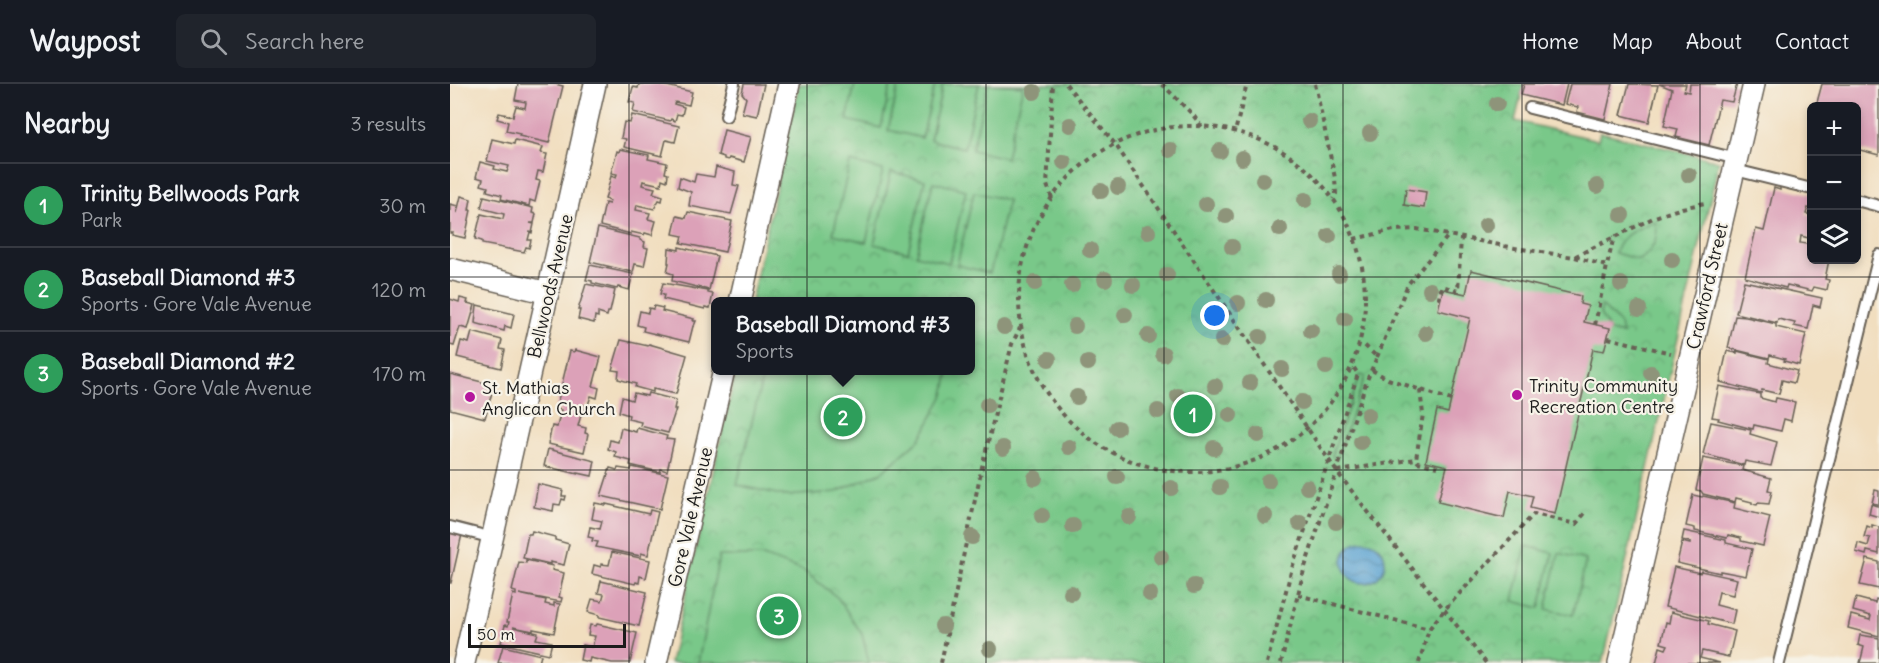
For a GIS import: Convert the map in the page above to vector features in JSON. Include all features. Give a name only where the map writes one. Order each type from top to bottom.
[{"type":"street","name":"Bellwoods Avenue","points":[[464,663],[594,84]]},
{"type":"street","points":[[741,297],[789,84]]},
{"type":"street","name":"Crawford Street","points":[[1619,663],[1754,84]]},
{"type":"street","points":[[450,269],[548,293]]},
{"type":"street","name":"Gore Vale Avenue","points":[[656,663],[723,375]]},
{"type":"lane","points":[[726,116],[734,84]]},
{"type":"lane","points":[[1530,108],[1736,164],[1807,187]]},
{"type":"lane","points":[[1861,201],[1879,206]]},
{"type":"lane","points":[[1779,663],[1879,255]]},
{"type":"lane","points":[[450,527],[493,538]]},
{"type":"path","points":[[1052,198],[1047,185],[1053,84]]},
{"type":"path","points":[[1066,84],[1115,144],[1338,472],[1486,663]]},
{"type":"path","points":[[1162,84],[1202,127]]},
{"type":"path","points":[[1236,128],[1247,84]]},
{"type":"path","points":[[1315,84],[1335,178],[1336,194],[1333,199]]},
{"type":"path","points":[[1172,127],[1236,128],[1260,138],[1289,157],[1313,176],[1333,199],[1354,239],[1363,272],[1366,307],[1363,344],[1341,389],[1307,429],[1276,451],[1232,468],[1204,472],[1176,472],[1148,467],[1121,458],[1096,444],[1054,405],[1027,355],[1020,327],[1018,291],[1024,254],[1037,220],[1052,198],[1057,189],[1084,163],[1115,144],[1143,133],[1172,127]]},
{"type":"path","points":[[1574,257],[1655,217],[1702,204],[1727,202]]},
{"type":"path","points":[[1354,239],[1394,230],[1417,229],[1574,257],[1607,266]]},
{"type":"path","points":[[1281,663],[1304,570],[1377,357],[1408,284],[1448,235]]},
{"type":"path","points":[[1594,325],[1615,236]]},
{"type":"path","points":[[1441,299],[1439,298],[1442,286],[1458,291],[1461,238]]},
{"type":"path","points":[[941,663],[981,471],[1012,344],[1020,327]]},
{"type":"path","points":[[1608,338],[1678,354]]},
{"type":"path","points":[[1363,344],[1377,357]]},
{"type":"path","points":[[1267,663],[1292,568],[1358,374],[1352,365]]},
{"type":"path","points":[[1372,370],[1388,379],[1451,400]]},
{"type":"path","points":[[1416,459],[1423,414],[1420,390]]},
{"type":"path","points":[[1338,472],[1416,459],[1418,462],[1438,467]]},
{"type":"path","points":[[1419,663],[1429,629],[1534,514],[1576,524],[1585,513]]},
{"type":"path","points":[[1298,595],[1429,629]]},
{"type":"green space","points":[[799,84],[1524,84],[1515,121],[1598,140],[1600,132],[1719,161],[1603,663],[670,663],[735,375],[975,375],[975,297],[752,297]]},
{"type":"green space","points":[[855,84],[891,84],[881,128],[847,120]]},
{"type":"green space","points":[[899,84],[935,84],[922,138],[888,130]]},
{"type":"green space","points":[[943,84],[979,84],[964,148],[930,140]]},
{"type":"green space","points":[[988,84],[1023,86],[1006,158],[972,150]]},
{"type":"green space","points":[[850,162],[883,170],[866,242],[833,234]]},
{"type":"green space","points":[[891,172],[925,180],[908,252],[874,244]]},
{"type":"green space","points":[[933,182],[966,190],[949,263],[916,255]]},
{"type":"green space","points":[[974,192],[1008,200],[990,273],[957,265]]},
{"type":"green space","points":[[1655,221],[1656,238],[1652,248],[1644,257],[1639,260],[1615,253],[1617,246],[1626,236]]},
{"type":"green space","points":[[1602,306],[1620,324],[1622,334],[1610,331],[1600,314]]},
{"type":"green space","points":[[763,375],[948,375],[944,395],[920,439],[882,472],[836,492],[786,496],[737,485]]},
{"type":"green space","points":[[1360,375],[1365,376],[1336,460],[1332,455]]},
{"type":"green space","points":[[1526,546],[1553,553],[1540,608],[1513,601]]},
{"type":"green space","points":[[1559,553],[1586,560],[1573,615],[1546,609]]},
{"type":"green space","points":[[719,556],[763,556],[804,571],[838,598],[862,634],[869,663],[698,663]]},
{"type":"water","points":[[1364,541],[1379,547],[1385,562],[1379,577],[1364,583],[1349,577],[1343,562],[1349,547]]},
{"type":"building","points":[[518,84],[563,86],[549,143],[506,131],[508,122],[497,119],[499,113],[513,116],[516,106],[525,108],[526,102],[515,100]]},
{"type":"building","points":[[639,84],[659,84],[692,92],[689,105],[675,102],[674,104],[684,107],[682,115],[677,114],[675,121],[633,112],[635,103],[629,102],[633,87],[638,88]]},
{"type":"building","points":[[744,84],[764,84],[757,116],[742,113],[746,98],[742,93]]},
{"type":"building","points":[[1524,84],[1567,84],[1562,105],[1521,95]]},
{"type":"building","points":[[1570,84],[1613,84],[1605,119],[1577,112],[1578,107],[1565,104]]},
{"type":"building","points":[[1629,84],[1658,85],[1649,122],[1621,115]]},
{"type":"building","points":[[1659,84],[1686,84],[1684,91],[1689,92],[1690,84],[1737,84],[1732,102],[1720,100],[1709,145],[1676,137],[1678,129],[1664,126],[1672,89]]},
{"type":"building","points":[[1822,84],[1879,84],[1879,155],[1861,150],[1861,102],[1817,102]]},
{"type":"building","points":[[632,115],[679,126],[675,142],[666,140],[662,156],[624,147],[626,139],[621,138],[624,122],[630,123]]},
{"type":"building","points":[[724,130],[751,137],[744,162],[724,159],[718,155]]},
{"type":"building","points":[[492,139],[514,144],[515,140],[543,147],[541,153],[547,154],[543,172],[538,171],[536,180],[540,181],[535,202],[530,200],[529,206],[501,199],[502,195],[487,191],[488,187],[481,185],[483,179],[476,177],[480,162],[507,172],[509,166],[487,161]]},
{"type":"building","points":[[620,149],[649,155],[648,159],[667,163],[665,173],[668,174],[667,181],[662,179],[661,185],[643,181],[642,185],[655,188],[653,193],[663,196],[662,201],[659,200],[654,209],[637,205],[636,210],[650,213],[648,219],[656,221],[652,235],[631,232],[631,234],[600,226],[605,203],[609,204],[610,201],[605,199],[611,176],[616,178],[617,174],[611,173],[617,151],[619,152]]},
{"type":"building","points":[[716,167],[735,172],[733,185],[739,186],[731,214],[689,206],[691,192],[678,187],[680,177],[694,182],[696,174],[714,177]]},
{"type":"building","points":[[1780,187],[1807,193],[1807,238],[1801,236],[1800,243],[1807,244],[1807,264],[1828,264],[1825,279],[1829,280],[1827,290],[1814,287],[1812,291],[1787,285],[1786,288],[1745,277],[1756,229],[1764,231],[1774,188],[1780,190]]},
{"type":"building","points":[[1406,189],[1426,192],[1424,208],[1404,205]]},
{"type":"building","points":[[461,196],[471,199],[465,238],[450,233],[450,204],[458,206],[457,213]]},
{"type":"building","points":[[484,196],[533,208],[532,213],[536,214],[534,223],[530,223],[534,224],[528,240],[531,240],[529,248],[526,247],[524,252],[482,244],[482,241],[475,239],[481,214],[503,219],[504,214],[481,208]]},
{"type":"building","points":[[688,212],[732,221],[725,252],[681,243],[683,236],[673,234],[677,216],[686,218]]},
{"type":"building","points":[[598,228],[640,238],[645,242],[644,247],[648,248],[644,266],[635,264],[633,272],[590,262]]},
{"type":"building","points":[[679,247],[717,256],[709,290],[672,281],[673,274],[667,272],[669,248],[679,250]]},
{"type":"building","points":[[590,265],[633,274],[629,290],[586,280]]},
{"type":"building","name":"Trinity Community Recreation Centre","points":[[1471,270],[1581,296],[1580,304],[1588,306],[1584,322],[1610,328],[1604,351],[1593,349],[1555,514],[1530,508],[1533,496],[1510,491],[1504,518],[1438,502],[1447,466],[1426,461],[1437,410],[1448,413],[1470,318],[1438,310],[1443,289],[1466,294]]},
{"type":"building","points":[[1744,281],[1822,298],[1820,307],[1813,305],[1808,329],[1778,319],[1777,323],[1736,313]]},
{"type":"building","points":[[663,283],[708,291],[713,294],[710,308],[705,307],[705,309],[663,299],[664,295],[660,294]]},
{"type":"building","points":[[586,284],[615,290],[610,312],[607,316],[598,313],[594,323],[578,319],[580,310],[578,310]]},
{"type":"building","points":[[460,298],[475,305],[468,329],[460,327],[454,346],[450,345],[450,299],[459,302]]},
{"type":"building","points":[[477,305],[514,314],[511,328],[505,326],[504,331],[475,323]]},
{"type":"building","points":[[654,306],[663,308],[662,311],[696,321],[689,342],[643,331],[644,327],[637,325],[640,311],[648,313],[649,308],[653,309]]},
{"type":"building","points":[[1735,316],[1776,324],[1776,327],[1806,334],[1799,365],[1770,355],[1769,358],[1728,348]]},
{"type":"building","points":[[472,332],[502,340],[500,349],[505,350],[501,368],[457,357],[461,341],[469,343]]},
{"type":"building","points":[[621,340],[648,346],[649,344],[687,355],[676,394],[653,389],[653,392],[618,379],[619,371],[612,370]]},
{"type":"building","points":[[575,350],[601,357],[593,386],[599,388],[597,398],[591,396],[588,405],[585,405],[578,426],[586,428],[585,433],[588,434],[584,452],[548,444],[552,426],[557,427],[561,410],[556,408],[570,351]]},
{"type":"building","points":[[1727,351],[1737,353],[1737,351],[1769,359],[1768,363],[1797,371],[1794,383],[1782,380],[1779,394],[1762,390],[1761,393],[1720,382]]},
{"type":"building","name":"St. Mathias Anglican Church","points":[[450,374],[494,385],[485,418],[450,409]]},
{"type":"building","points":[[1719,386],[1760,394],[1760,398],[1775,402],[1776,398],[1795,402],[1791,421],[1784,419],[1781,431],[1754,425],[1753,429],[1718,420],[1719,418],[1712,417]]},
{"type":"building","points":[[634,393],[647,396],[648,393],[676,400],[674,409],[676,409],[668,433],[640,426],[641,422],[628,419],[629,415],[619,412],[622,397],[632,400]]},
{"type":"building","points":[[1711,422],[1751,430],[1750,434],[1777,442],[1771,466],[1745,461],[1744,465],[1703,454]]},
{"type":"building","points":[[621,428],[636,432],[637,428],[674,440],[667,471],[661,469],[660,472],[630,465],[631,461],[615,457],[616,452],[608,449],[610,440],[618,442]]},
{"type":"building","points":[[548,449],[595,461],[592,476],[544,466]]},
{"type":"building","points":[[1703,458],[1743,466],[1742,470],[1771,478],[1768,490],[1772,491],[1769,504],[1758,503],[1757,505],[1736,498],[1735,502],[1696,490]]},
{"type":"building","points":[[632,467],[668,475],[660,509],[601,496],[610,468],[631,470]]},
{"type":"building","points":[[538,484],[563,490],[562,496],[566,496],[565,500],[562,499],[560,505],[554,504],[553,511],[534,507]]},
{"type":"building","points":[[1875,490],[1879,491],[1879,517],[1869,514],[1871,504],[1877,506],[1872,503]]},
{"type":"building","points":[[1693,495],[1735,503],[1734,508],[1770,517],[1763,546],[1741,541],[1741,538],[1728,535],[1727,538],[1695,531],[1695,528],[1686,526]]},
{"type":"building","points":[[595,503],[649,514],[650,510],[658,512],[648,555],[641,553],[641,556],[596,547],[598,542],[588,537],[590,527],[600,529],[602,521],[592,519]]},
{"type":"building","points":[[1872,525],[1879,527],[1879,554],[1867,551],[1866,555],[1856,552],[1858,543],[1868,546],[1870,538],[1864,537],[1867,526],[1872,528]]},
{"type":"building","points":[[450,531],[462,534],[451,583],[450,583]]},
{"type":"building","points":[[532,531],[555,537],[555,540],[569,544],[564,565],[523,558],[528,534]]},
{"type":"building","points":[[1684,531],[1726,540],[1726,543],[1752,549],[1746,576],[1720,571],[1720,573],[1677,563],[1682,542],[1690,544],[1682,540]]},
{"type":"building","points":[[612,552],[650,560],[646,578],[640,576],[639,583],[635,584],[592,574],[594,565],[601,567],[601,564],[609,565]]},
{"type":"building","points":[[1867,559],[1879,562],[1879,589],[1860,585]]},
{"type":"building","points":[[526,560],[553,566],[552,570],[564,573],[559,597],[562,598],[561,602],[519,594],[546,600],[545,604],[554,606],[554,603],[560,604],[554,633],[513,627],[538,633],[536,639],[552,642],[549,654],[501,643],[505,625],[508,626],[509,622],[507,622],[513,594],[516,595],[516,592],[512,591],[519,562],[526,563]]},
{"type":"building","points":[[1674,567],[1737,579],[1733,595],[1719,592],[1716,605],[1735,610],[1732,624],[1665,607]]},
{"type":"building","points":[[601,581],[647,592],[639,626],[599,617],[599,615],[588,612],[592,599],[602,601],[604,594],[598,593]]},
{"type":"building","points":[[1856,598],[1875,603],[1876,599],[1879,600],[1879,636],[1848,628],[1851,615],[1870,620],[1871,616],[1853,611]]},
{"type":"building","points":[[1671,612],[1709,621],[1708,624],[1735,631],[1729,657],[1702,651],[1700,658],[1720,663],[1656,663],[1660,647],[1666,649],[1668,645],[1661,643]]},
{"type":"building","points":[[597,624],[637,633],[630,663],[612,663],[590,658],[589,662],[580,660],[583,645],[592,647],[595,636],[588,635],[590,625],[596,626]]},
{"type":"building","points":[[1860,635],[1879,638],[1879,663],[1860,663],[1864,647],[1858,645]]},
{"type":"building","points":[[503,646],[541,655],[539,663],[498,663]]},
{"type":"place","name":"Trinity Community Recreation Centre","points":[[1517,395]]},
{"type":"place","name":"St. Mathias Anglican Church","points":[[470,397]]},
{"type":"place","name":"Trinity Bellwoods Park","points":[[1193,414]]},
{"type":"place","name":"Baseball Diamond #3","points":[[843,417]]},
{"type":"place","name":"Baseball Diamond #2","points":[[779,616]]}]
